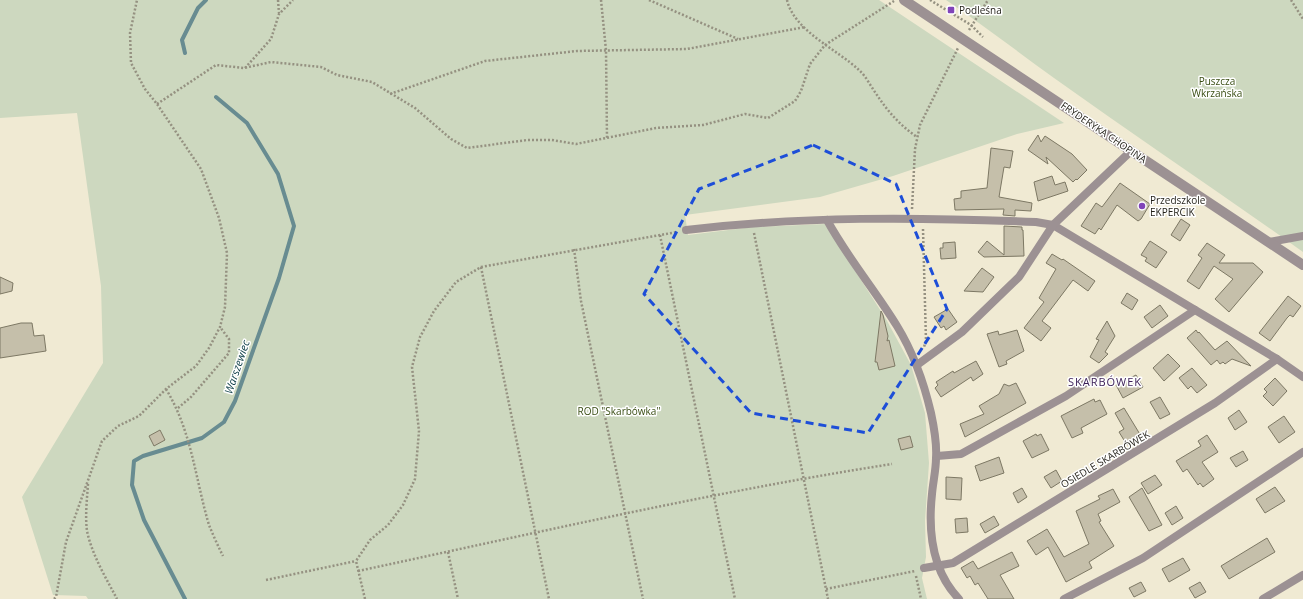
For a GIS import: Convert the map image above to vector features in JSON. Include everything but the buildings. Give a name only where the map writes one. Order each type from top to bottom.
[{"type":"street","name":"FRYDERYKA CHOPINA","points":[[904,0],[1303,265]]},
{"type":"lane","points":[[917,365],[962,332],[1020,277],[1053,225],[1131,151]]},
{"type":"lane","points":[[686,230],[751,222],[912,218],[1036,222],[1053,225],[1277,359],[1303,377]]},
{"type":"lane","points":[[827,220],[898,327],[917,365],[931,414],[937,456],[930,519],[938,566],[952,591],[960,599]]},
{"type":"lane","points":[[1269,242],[1303,236]]},
{"type":"lane","points":[[937,456],[961,454],[1066,396],[1195,310]]},
{"type":"lane","name":"OSIEDLE SKARBÓWEK","points":[[924,568],[953,563],[1202,411],[1277,359]]},
{"type":"lane","points":[[1064,599],[1143,558],[1303,452]]},
{"type":"lane","points":[[1263,599],[1303,575]]},
{"type":"path","points":[[54,599],[56,597],[66,542],[102,441],[118,426],[139,416],[166,389],[196,366],[209,348],[220,328],[225,307],[227,253],[219,218],[201,169],[157,104],[145,89],[131,63],[130,33],[137,0]]},
{"type":"path","points":[[244,68],[271,39],[279,14],[278,0]]},
{"type":"path","points":[[279,14],[293,0]]},
{"type":"path","points":[[601,0],[606,50],[607,139]]},
{"type":"path","points":[[649,0],[738,39]]},
{"type":"path","points":[[787,0],[796,18],[825,44],[860,71],[901,126],[917,137]]},
{"type":"path","points":[[157,104],[216,65],[244,68],[272,62],[321,67],[337,75],[372,82],[415,108],[450,139],[467,148],[528,140],[552,140],[576,144],[656,128],[703,125],[745,114],[768,118],[795,102],[801,91],[810,64],[825,44],[896,0]]},
{"type":"path","points":[[930,0],[971,25],[986,41]]},
{"type":"path","points":[[912,218],[915,149],[920,125],[971,25],[988,0]]},
{"type":"path","points":[[1291,0],[1303,19]]},
{"type":"path","points":[[390,94],[485,61],[577,51],[687,48],[806,27]]},
{"type":"path","points":[[917,365],[926,342],[923,218]]},
{"type":"path","points":[[751,222],[828,599]]},
{"type":"path","points":[[365,599],[356,561],[370,540],[388,525],[403,505],[416,479],[419,430],[412,367],[420,337],[434,311],[456,282],[468,273],[481,267],[686,230]]},
{"type":"path","points":[[660,235],[735,599]]},
{"type":"path","points":[[574,249],[581,301],[643,599]]},
{"type":"path","points":[[481,267],[549,599]]},
{"type":"path","points":[[178,408],[191,397],[229,353],[229,340],[220,328]]},
{"type":"path","points":[[166,389],[178,408],[191,449],[210,526],[223,556]]},
{"type":"path","points":[[358,572],[714,495],[803,478],[892,464]]},
{"type":"path","points":[[88,482],[86,503],[87,531],[96,557],[118,599]]},
{"type":"path","points":[[448,552],[458,599]]},
{"type":"path","points":[[266,580],[356,561]]},
{"type":"path","points":[[826,589],[915,570],[921,599]]},
{"type":"highlighted area","points":[[813,145],[896,184],[947,309],[868,433],[751,413],[644,294],[699,189]]},
{"type":"green space","name":"ROD \"Skarbówka\"","points":[[0,0],[879,0],[1064,123],[1017,134],[893,176],[820,197],[685,215],[688,235],[753,227],[825,224],[886,319],[911,365],[925,413],[929,463],[925,521],[926,557],[922,578],[927,599],[88,599],[86,596],[53,595],[22,497],[103,363],[101,286],[77,113],[0,118]]},
{"type":"green space","name":"Puszcza Wkrzańska","points":[[946,0],[1303,0],[1303,252],[1085,100]]},
{"type":"waterway","name":"Warszewiec","points":[[185,53],[182,40],[198,8],[206,0]]},
{"type":"waterway","name":"Warszewiec","points":[[185,599],[144,520],[132,485],[134,461],[143,456],[202,438],[224,422],[235,401],[279,278],[294,226],[278,174],[247,123],[216,97]]},
{"type":"place","name":"Podleśna","points":[[951,10]]},
{"type":"place","name":"Przedszkole EKPERCIK","points":[[1142,206]]},
{"type":"district","name":"SKARBÓWEK","points":[[1105,382]]}]
